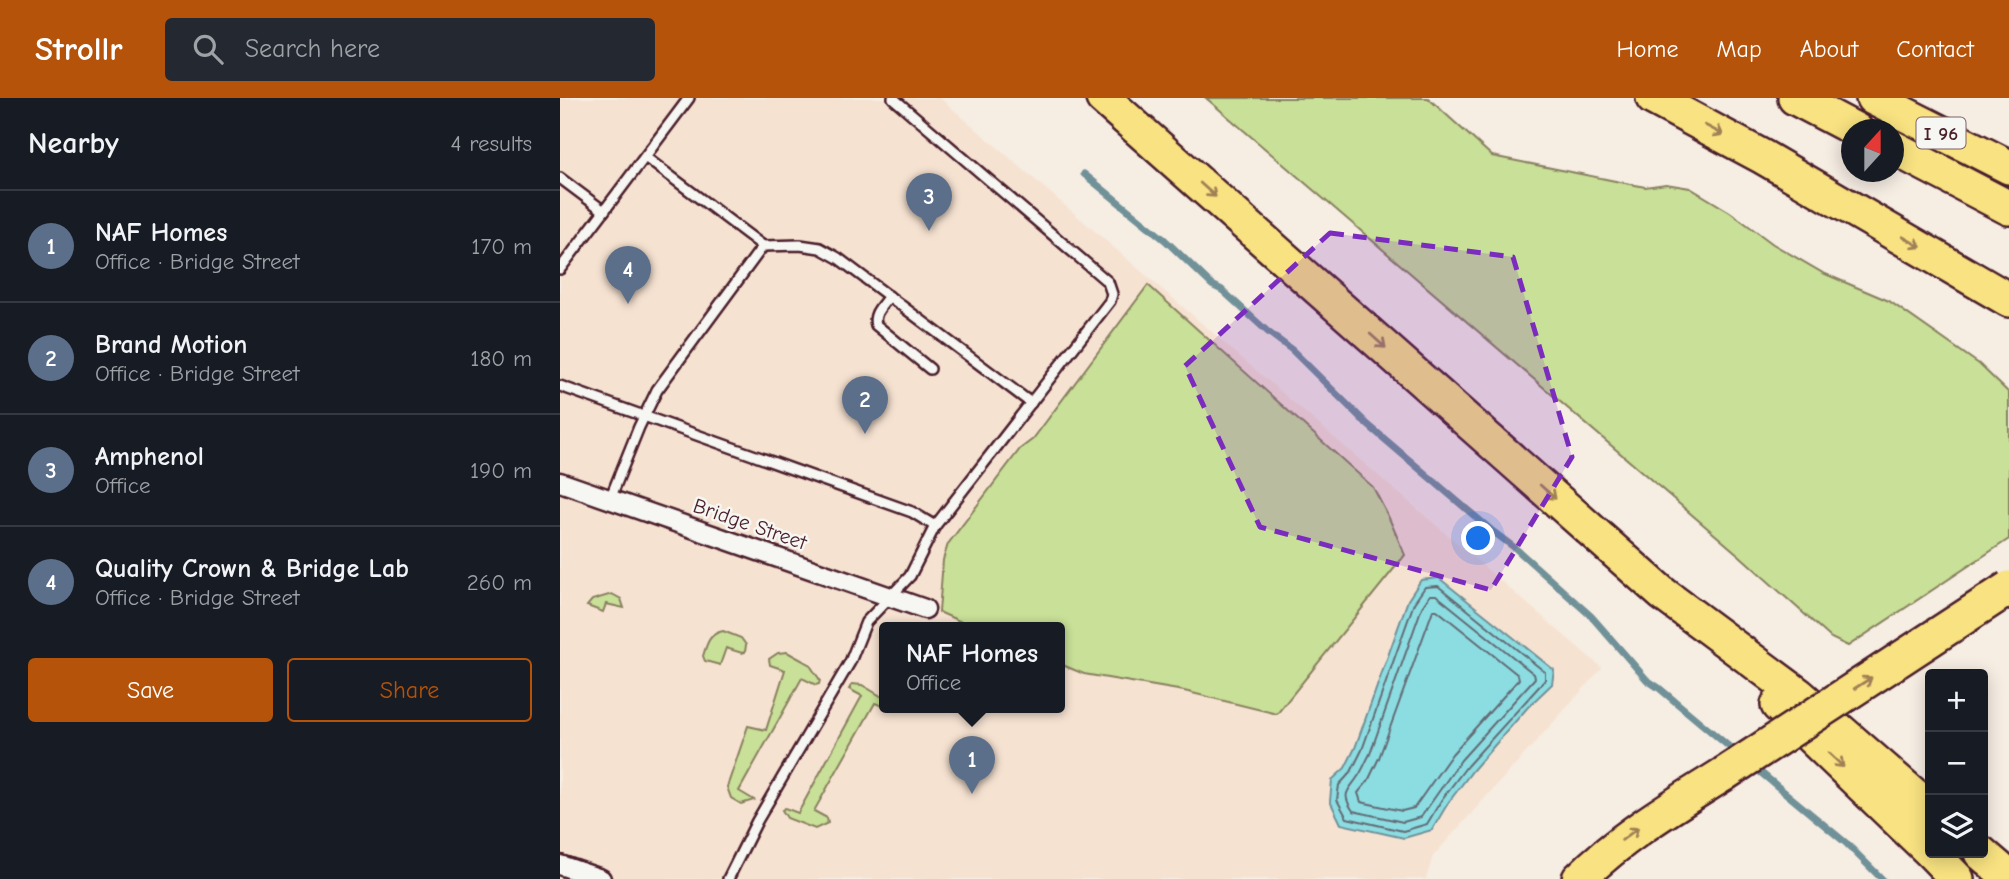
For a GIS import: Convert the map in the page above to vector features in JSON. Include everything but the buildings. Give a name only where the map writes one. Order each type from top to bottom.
[{"type":"highway","points":[[1102,98],[1663,594],[1925,846]]},
{"type":"highway","points":[[1653,98],[1763,157],[2009,300]]},
{"type":"highway","points":[[1795,98],[1841,122]]},
{"type":"highway","name":"I 96","points":[[1872,98],[2009,167]]},
{"type":"highway","points":[[1904,154],[2009,208]]},
{"type":"highway","points":[[1579,879],[1602,856],[1639,828],[2009,588]]},
{"type":"highway","points":[[1663,594],[1799,695],[1925,804]]},
{"type":"highway","points":[[1937,858],[1957,879]]},
{"type":"highway","points":[[1987,858],[2009,877]]},
{"type":"street","name":"Bridge Street","points":[[560,482],[925,609]]},
{"type":"street","points":[[560,865],[601,879]]},
{"type":"lane","points":[[560,270],[690,98]]},
{"type":"lane","points":[[728,879],[757,821],[850,662],[866,622],[910,576],[935,526],[1110,301],[1111,287],[893,98]]},
{"type":"lane","points":[[645,157],[763,246],[800,245],[820,248],[838,258],[1031,403]]},
{"type":"lane","points":[[560,178],[604,211]]},
{"type":"lane","points":[[610,499],[643,416],[657,390],[763,246]]},
{"type":"lane","points":[[889,296],[876,314],[876,325],[930,369]]},
{"type":"lane","points":[[560,386],[912,512],[935,526]]},
{"type":"highlighted area","points":[[1330,233],[1513,257],[1572,457],[1491,590],[1260,527],[1185,366]]},
{"type":"shaded area","points":[[560,98],[940,98],[1602,668],[1433,856],[1426,879],[560,879]]},
{"type":"green space","points":[[1206,98],[1428,98],[1492,156],[1645,187],[1666,184],[1690,188],[1730,212],[1773,244],[1823,273],[1889,301],[1979,364],[2009,393],[2009,539],[1848,646],[1831,638],[1740,556]]},
{"type":"green space","points":[[1148,285],[1373,487],[1405,555],[1277,714],[1184,691],[1084,674],[1065,666],[1065,622],[962,622],[939,612],[943,560],[948,544],[1020,449],[1033,439]]},
{"type":"green space","points":[[612,594],[621,599],[624,608],[606,604],[603,612],[587,606],[592,600]]},
{"type":"green space","points":[[723,631],[741,638],[746,645],[745,652],[726,648],[720,665],[705,661],[703,656],[709,640]]},
{"type":"green space","points":[[787,652],[809,664],[820,680],[819,684],[802,678],[739,791],[754,800],[741,804],[731,798],[727,787],[748,726],[766,730],[785,670],[770,665],[769,659],[778,653]]},
{"type":"green space","points":[[852,684],[862,685],[879,695],[879,704],[875,703],[814,811],[827,818],[828,823],[815,829],[787,818],[782,810],[785,808],[798,813],[862,696],[849,689]]},
{"type":"water","points":[[1439,578],[1554,670],[1552,684],[1528,707],[1473,770],[1432,830],[1404,838],[1341,824],[1330,801],[1332,780],[1345,768],[1355,748],[1408,600],[1421,580]]},
{"type":"waterway","points":[[1084,174],[1292,350],[1367,424],[1515,548],[1591,616],[1647,680],[1739,755]]},
{"type":"waterway","points":[[1754,767],[1846,843],[1882,879]]},
{"type":"place","name":"Amphenol","points":[[929,231]]},
{"type":"place","name":"Quality Crown & Bridge Lab","points":[[628,304]]},
{"type":"place","name":"Brand Motion","points":[[865,434]]},
{"type":"place","name":"NAF Homes","points":[[972,794]]}]
